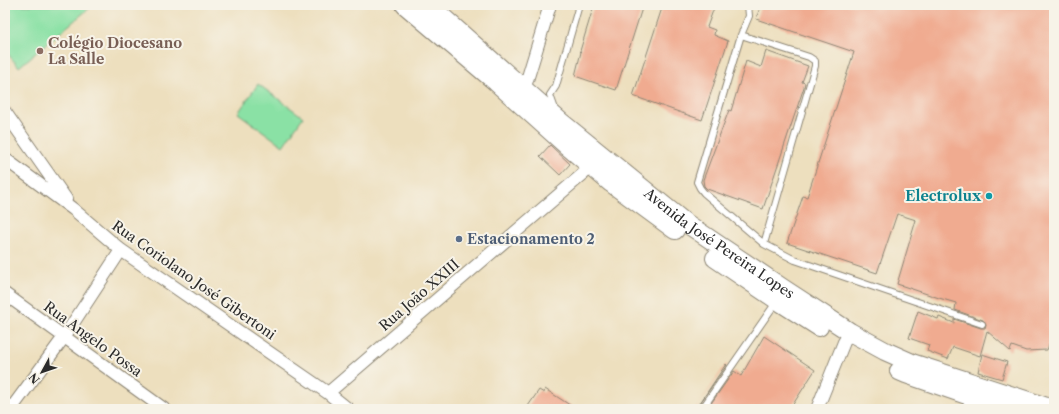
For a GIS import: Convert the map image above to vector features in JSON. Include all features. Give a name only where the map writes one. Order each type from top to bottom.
[{"type":"main road","name":"Avenida José Pereira Lopes","points":[[405,5],[520,94]]},
{"type":"main road","name":"Avenida José Pereira Lopes","points":[[429,5],[556,127],[577,134],[597,161],[683,221],[780,295],[847,337],[885,351],[988,400],[1011,409]]},
{"type":"main road","name":"Avenida José Pereira Lopes","points":[[988,400],[1053,409]]},
{"type":"street","points":[[520,94],[550,5]]},
{"type":"street","points":[[5,112],[73,209]]},
{"type":"street","name":"Rua Coriolano José Gibertoni","points":[[5,159],[73,209],[121,250],[328,393],[348,409]]},
{"type":"street","name":"Rua João XXIII","points":[[328,393],[597,161]]},
{"type":"street","points":[[11,409],[64,337],[121,250]]},
{"type":"street","name":"Rua Angelo Possa","points":[[5,294],[164,409]]},
{"type":"street","points":[[817,409],[847,337]]},
{"type":"lane","points":[[556,127],[550,95],[556,86],[579,5]]},
{"type":"lane","points":[[748,5],[749,16],[741,35],[697,182],[700,188],[764,244],[795,260],[982,324]]},
{"type":"lane","points":[[741,35],[809,57],[815,61],[815,66],[764,244]]},
{"type":"lane","points":[[702,409],[780,295]]},
{"type":"green space","points":[[5,5],[92,6],[19,67],[5,51]]},
{"type":"green space","points":[[258,84],[303,117],[283,146],[238,113]]},
{"type":"building","points":[[594,5],[643,5],[616,90],[575,76],[580,51]]},
{"type":"building","points":[[663,5],[715,5],[707,27],[715,30],[714,35],[728,41],[702,120],[633,96]]},
{"type":"building","name":"Electrolux","points":[[761,5],[1054,5],[1054,331],[1047,350],[1026,351],[1012,346],[1010,351],[987,331],[980,356],[953,347],[948,359],[927,351],[929,345],[909,338],[918,311],[938,319],[939,317],[954,323],[954,319],[981,328],[985,328],[986,324],[983,320],[955,310],[956,303],[897,284],[916,220],[897,214],[877,273],[787,243],[803,196],[807,197],[854,52],[756,19]]},
{"type":"building","points":[[766,51],[808,66],[802,82],[805,83],[804,87],[763,209],[707,189],[704,186],[703,180],[729,110],[731,111],[746,61],[761,67]]},
{"type":"building","points":[[550,145],[570,164],[560,175],[540,156]]},
{"type":"building","points":[[764,336],[815,370],[790,409],[707,409],[734,371],[741,376]]},
{"type":"building","points":[[982,354],[1007,362],[1002,379],[978,372]]},
{"type":"building","points":[[726,364],[727,365],[698,406]]},
{"type":"building","points":[[545,389],[576,409],[526,409],[539,390],[544,393]]},
{"type":"place","name":"Colégio Diocesano La Salle","points":[[40,51]]},
{"type":"place","name":"Electrolux","points":[[989,196]]},
{"type":"place","name":"Estacionamento 2","points":[[459,239]]}]
